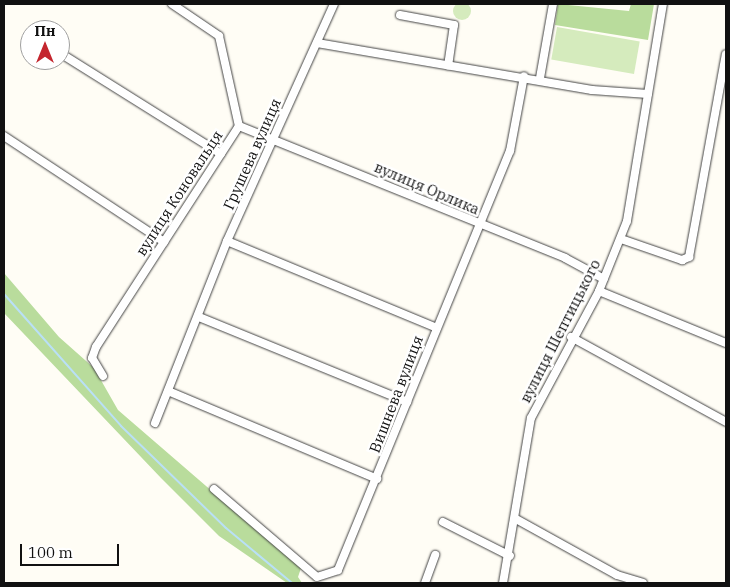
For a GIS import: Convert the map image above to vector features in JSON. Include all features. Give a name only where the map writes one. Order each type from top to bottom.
[{"type":"street","name":"вулиця Коновальця","points":[[103,376],[92,358],[96,347],[238,126],[219,36],[172,4]]},
{"type":"street","name":"Грушева вулиця","points":[[155,423],[199,317],[227,241],[275,139],[334,4]]},
{"type":"street","points":[[540,78],[553,4]]},
{"type":"street","name":"вулиця Шептицького","points":[[503,583],[510,556],[531,418],[571,337],[599,291],[621,239],[663,4]]},
{"type":"street","points":[[400,15],[454,25],[448,66]]},
{"type":"street","points":[[317,43],[448,66],[540,78],[592,90],[648,94]]},
{"type":"street","points":[[621,239],[682,260],[690,257],[726,54]]},
{"type":"street","points":[[70,59],[221,154]]},
{"type":"street","name":"Вишнева вулиця","points":[[214,489],[317,577],[325,578],[338,570],[377,479],[510,151],[524,76]]},
{"type":"street","name":"вулиця Орлика","points":[[238,126],[275,139],[480,226],[565,258],[604,279]]},
{"type":"street","points":[[4,136],[164,242]]},
{"type":"street","points":[[227,241],[437,328]]},
{"type":"street","points":[[599,291],[726,343]]},
{"type":"street","points":[[199,317],[407,402]]},
{"type":"street","points":[[571,337],[726,422]]},
{"type":"street","points":[[168,391],[377,479]]},
{"type":"street","points":[[516,519],[617,575],[643,583]]},
{"type":"street","points":[[443,522],[510,556]]},
{"type":"street","points":[[425,583],[435,555]]},
{"type":"green space","points":[[458,2],[466,2],[471,7],[469,18],[458,20],[453,15],[453,7]]},
{"type":"green space","points":[[558,4],[629,11],[631,4],[654,4],[648,40],[555,25]]},
{"type":"green space","points":[[557,27],[640,42],[634,74],[551,59]]},
{"type":"green space","points":[[4,273],[59,337],[94,368],[118,410],[301,568],[298,577],[302,583],[287,583],[219,536],[161,478],[4,313]]},
{"type":"waterway","points":[[4,294],[121,426],[226,528],[292,583]]}]
